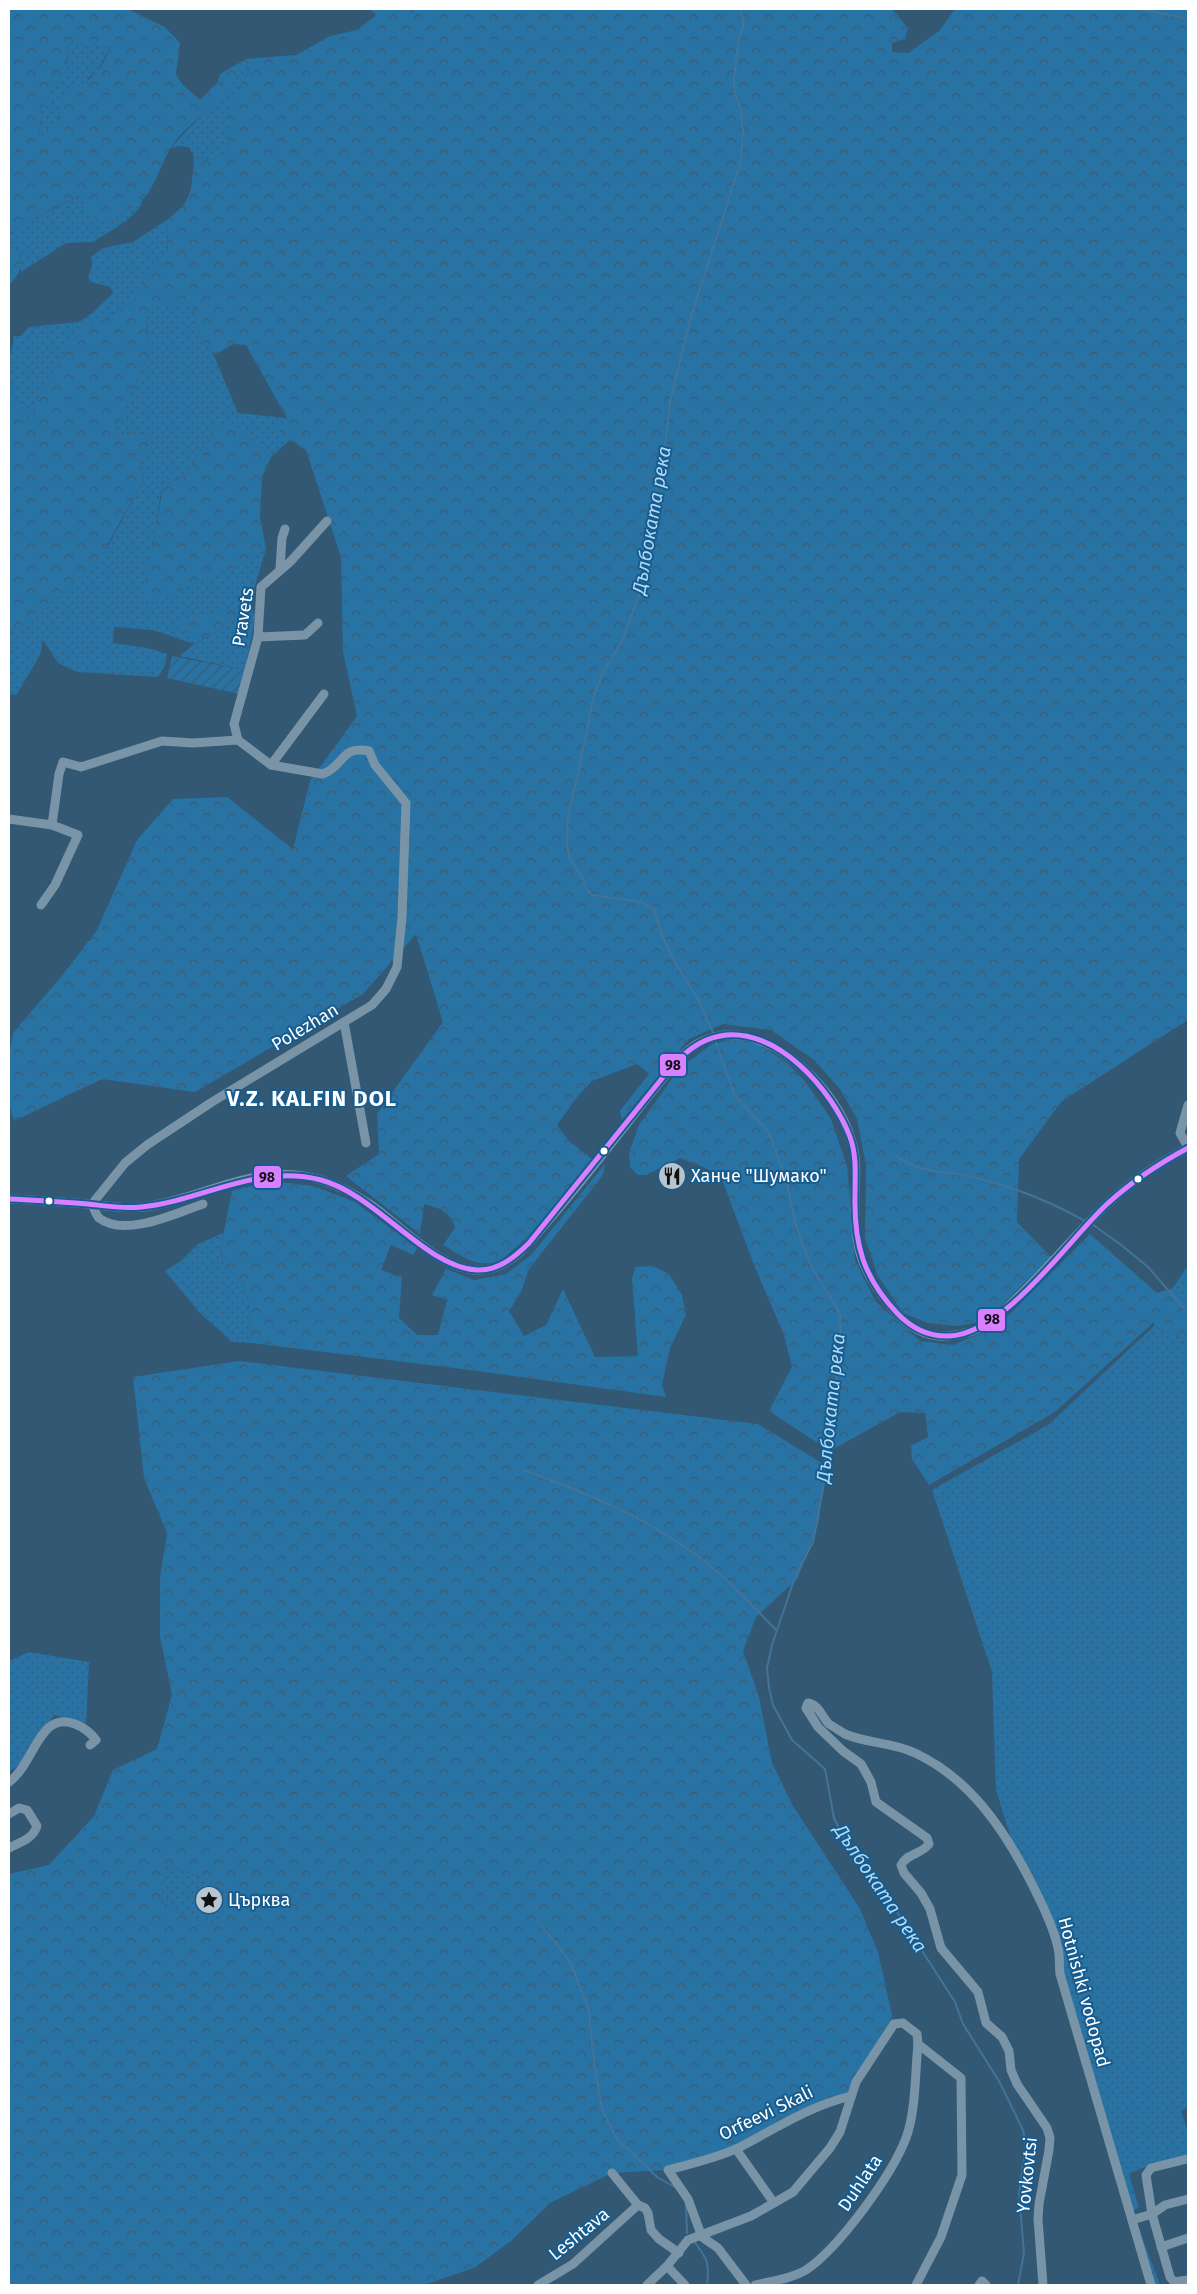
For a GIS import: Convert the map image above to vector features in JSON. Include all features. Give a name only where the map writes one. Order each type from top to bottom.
[{"type":"street","name":"Pravets","points":[[238,740],[234,724],[258,638],[261,587],[280,568],[291,561],[327,521]]},
{"type":"street","points":[[280,568],[282,538],[285,529]]},
{"type":"street","points":[[258,638],[305,635],[318,623]]},
{"type":"street","points":[[52,825],[59,774],[63,762],[81,767],[162,741],[193,743],[238,740],[271,765],[324,694]]},
{"type":"street","name":"Polezhan","points":[[92,1204],[125,1163],[147,1145],[212,1102],[372,1005],[386,989],[397,967],[402,917],[406,803],[375,765],[369,751],[357,749],[348,752],[330,771],[323,774],[271,765]]},
{"type":"street","points":[[9,819],[40,825],[52,825],[76,834],[78,838],[55,885],[41,905]]},
{"type":"street","points":[[344,1022],[366,1143]]},
{"type":"street","points":[[9,1198],[139,1207],[192,1195],[242,1178],[288,1173],[321,1180],[367,1202],[425,1247],[456,1266],[473,1271],[490,1270],[508,1262],[523,1250],[573,1193],[674,1065],[694,1046],[724,1035],[744,1036],[769,1044],[795,1060],[831,1100],[845,1121],[852,1140],[856,1166],[854,1217],[856,1244],[863,1267],[880,1294],[898,1315],[919,1331],[930,1336],[948,1336],[975,1331],[994,1320],[1131,1183],[1162,1162],[1188,1148],[1180,1133],[1188,1105]]},
{"type":"street","points":[[92,1204],[99,1217],[115,1225],[126,1226],[145,1223],[203,1204]]},
{"type":"street","name":"Hotnishki vodopad","points":[[808,1703],[816,1707],[829,1724],[845,1734],[897,1745],[936,1764],[959,1782],[984,1807],[1014,1848],[1045,1910],[1058,1949],[1060,1974],[1151,2285]]},
{"type":"street","name":"Yovkovtsi","points":[[808,1703],[806,1708],[818,1727],[843,1751],[861,1764],[871,1782],[876,1802],[927,1838],[928,1844],[926,1848],[903,1860],[901,1865],[904,1873],[921,1893],[930,1909],[940,1948],[978,1992],[986,2023],[1002,2037],[1009,2051],[1011,2070],[1017,2084],[1047,2128],[1050,2138],[1049,2150],[1038,2219],[1043,2285]]},
{"type":"street","points":[[9,1782],[22,1770],[42,1732],[51,1724],[61,1721],[81,1726],[96,1740],[90,1745]]},
{"type":"street","points":[[9,1814],[19,1808],[27,1810],[37,1826],[35,1833],[31,1837],[9,1848]]},
{"type":"street","points":[[702,2237],[751,2216],[793,2192],[830,2148],[840,2132],[856,2082],[894,2024],[903,2023],[917,2034],[918,2044],[961,2078],[962,2175],[941,2237],[916,2285]]},
{"type":"street","name":"Duhlata","points":[[755,2285],[805,2270],[829,2250],[847,2230],[874,2192],[896,2159],[906,2138],[910,2122],[918,2044]]},
{"type":"street","name":"Orfeevi Skali","points":[[702,2237],[688,2199],[668,2170],[736,2149],[779,2124],[828,2102],[851,2096]]},
{"type":"street","points":[[736,2149],[774,2203]]},
{"type":"street","points":[[1187,2159],[1151,2168],[1146,2172],[1152,2214],[1171,2280],[1177,2282],[1188,2280]]},
{"type":"street","points":[[612,2173],[638,2204],[645,2208],[648,2213],[650,2230],[679,2253]]},
{"type":"street","points":[[1132,2220],[1152,2214],[1165,2205],[1188,2199]]},
{"type":"street","name":"Leshtava","points":[[538,2285],[573,2264],[638,2204]]},
{"type":"street","points":[[647,2285],[679,2253],[688,2240],[694,2236],[702,2237],[718,2248],[746,2285]]},
{"type":"street","points":[[1161,2247],[1188,2238]]},
{"type":"street","points":[[667,2266],[685,2285]]},
{"type":"green space","points":[[9,9],[127,9],[165,27],[180,43],[176,74],[183,85],[200,100],[218,81],[220,74],[246,59],[296,55],[330,36],[357,30],[376,15],[370,9],[413,9],[409,14],[416,9],[892,9],[908,28],[905,39],[892,43],[892,52],[908,53],[939,31],[955,9],[1188,9],[1188,1020],[1062,1101],[1019,1159],[1017,1222],[1051,1257],[999,1308],[975,1323],[956,1326],[928,1323],[903,1313],[878,1276],[865,1238],[866,1165],[857,1119],[840,1089],[814,1060],[771,1030],[723,1024],[689,1039],[622,1120],[620,1111],[649,1074],[637,1064],[592,1081],[577,1097],[557,1125],[568,1140],[592,1159],[544,1218],[502,1259],[492,1263],[479,1263],[443,1245],[455,1228],[453,1222],[444,1211],[424,1204],[420,1234],[346,1176],[379,1154],[377,1114],[443,1022],[416,934],[363,994],[195,1092],[102,1079],[14,1121],[9,1104],[9,1054],[13,1033],[61,977],[97,930],[137,840],[173,799],[227,797],[293,849],[310,781],[357,716],[343,652],[341,557],[306,450],[282,435],[277,428],[287,418],[246,345],[233,344],[215,355],[198,332],[193,305],[169,303],[145,313],[150,352],[114,434],[134,432],[149,436],[152,446],[139,460],[144,471],[143,481],[101,556],[22,631],[9,626],[9,385],[28,419],[68,345],[80,335],[79,322],[99,323],[129,304],[143,288],[148,271],[168,250],[167,220],[176,213],[190,194],[194,158],[211,160],[226,152],[232,130],[228,110],[249,71],[246,60],[227,91],[189,126],[171,147],[156,179],[144,198],[135,206],[105,223],[89,215],[81,195],[27,222],[9,234]],"holes":[[[67,43],[109,47],[102,65],[84,86],[72,87],[62,97],[59,119],[39,136],[42,107],[68,66]]]},
{"type":"green space","points":[[67,43],[110,47],[97,72],[90,76],[84,86],[62,97],[59,119],[39,137],[42,107],[68,66]]},
{"type":"green space","points":[[246,59],[249,71],[228,110],[232,130],[226,152],[211,160],[194,158],[190,148],[181,146],[171,148],[222,95]]},
{"type":"green space","points":[[82,195],[120,215],[143,199],[138,210],[125,222],[93,242],[66,243],[21,272],[21,256],[16,246],[9,247],[9,234],[27,222]]},
{"type":"green space","points":[[167,220],[168,250],[148,271],[143,288],[129,304],[80,335],[68,345],[28,420],[9,385],[9,362],[14,336],[21,336],[29,327],[79,322],[92,313],[113,293],[110,287],[91,282],[88,277],[92,267],[91,257],[103,248],[133,242]]},
{"type":"green space","points":[[16,246],[21,258],[21,267],[17,276],[9,285],[9,247]]},
{"type":"green space","points":[[182,301],[193,305],[199,333],[210,346],[238,413],[287,418],[282,435],[290,440],[271,457],[242,431],[215,427],[209,442],[196,454],[194,464],[184,475],[171,482],[161,491],[153,546],[145,571],[249,561],[266,549],[249,606],[254,611],[255,619],[245,670],[180,656],[194,644],[153,630],[114,627],[113,643],[148,648],[167,654],[165,666],[158,677],[77,672],[58,663],[43,640],[40,655],[17,694],[9,695],[9,626],[22,631],[109,544],[143,481],[144,471],[139,460],[152,446],[134,432],[114,434],[150,352],[145,313],[158,304]],"holes":[[[248,606],[228,625],[195,644],[195,634],[184,631]]]},
{"type":"green space","points":[[231,424],[242,431],[271,457],[262,477],[260,517],[266,549],[249,561],[146,605],[145,571],[153,546],[162,491],[171,482],[184,475],[194,464],[196,454],[209,442],[215,427]]},
{"type":"green space","points":[[249,606],[228,625],[194,644],[195,634],[178,629],[181,621]]},
{"type":"green space","points":[[172,656],[245,670],[239,694],[167,678]]},
{"type":"green space","points":[[734,1039],[759,1045],[785,1061],[805,1081],[831,1119],[847,1166],[855,1260],[875,1301],[920,1341],[953,1345],[999,1325],[1090,1234],[1157,1293],[1173,1288],[1188,1304],[1188,1341],[1154,1326],[1154,1322],[1055,1412],[929,1485],[912,1459],[911,1446],[928,1437],[925,1413],[900,1412],[830,1451],[769,1411],[792,1367],[784,1335],[754,1265],[720,1174],[680,1158],[646,1175],[638,1175],[630,1167],[629,1153],[639,1125],[679,1069],[712,1044]]},
{"type":"green space","points":[[605,1164],[603,1175],[529,1269],[521,1292],[509,1311],[524,1336],[546,1325],[563,1289],[595,1357],[638,1356],[632,1279],[635,1267],[653,1266],[669,1274],[682,1295],[686,1315],[670,1348],[662,1385],[666,1397],[252,1343],[248,1300],[243,1282],[224,1265],[220,1251],[232,1191],[270,1181],[313,1186],[355,1202],[417,1248],[413,1255],[391,1245],[381,1270],[402,1277],[399,1318],[417,1335],[438,1335],[447,1300],[432,1295],[446,1269],[474,1280],[506,1274],[531,1255]]},
{"type":"green space","points":[[223,1233],[220,1251],[224,1265],[243,1282],[248,1300],[252,1343],[232,1342],[199,1312],[165,1271],[181,1261],[198,1244]]},
{"type":"green space","points":[[1188,1265],[1188,1304],[1173,1288]]},
{"type":"green space","points":[[1154,1326],[1188,1341],[1188,2107],[1181,2111],[1188,2132],[1188,2157],[1142,2168],[1129,2174],[1139,2208],[1132,2210],[1160,2285],[1151,2285],[1060,1974],[1058,1949],[1014,1848],[996,1790],[992,1672],[932,1490],[1048,1425]]},
{"type":"green space","points":[[239,1361],[758,1424],[825,1465],[819,1522],[798,1578],[756,1617],[743,1651],[759,1697],[772,1763],[793,1806],[859,1907],[878,1952],[894,2024],[851,2096],[736,2149],[668,2170],[612,2173],[550,2203],[511,2241],[474,2268],[424,2285],[9,2285],[9,1874],[49,1865],[94,1816],[113,1770],[157,1749],[172,1695],[160,1637],[160,1578],[167,1533],[144,1478],[133,1377]],"holes":[[[166,1865],[211,1881],[228,1896],[217,1927],[182,1915],[161,1902]]]},
{"type":"green space","points":[[29,1652],[89,1662],[86,1723],[54,1715],[19,1766],[9,1771],[9,1661]]},
{"type":"green space","points":[[166,1865],[211,1881],[228,1896],[217,1927],[182,1915],[161,1902]]},
{"type":"waterway","name":"Дълбоката река","points":[[714,1035],[699,1001],[673,959],[661,933],[654,909],[642,902],[592,895],[587,890],[583,879],[570,859],[567,844],[568,815],[593,700],[601,676],[622,641],[643,584],[656,491],[665,448],[670,402],[691,317],[740,164],[743,133],[741,109],[735,95],[734,79],[739,40],[743,27],[740,9]]},
{"type":"waterway","points":[[1141,9],[1188,19]]},
{"type":"waterway","name":"Дълбоката река","points":[[715,1040],[735,1096],[768,1131],[786,1178],[795,1223],[810,1264],[840,1315],[841,1351],[825,1446],[824,1483],[813,1542],[795,1577],[772,1645],[767,1668],[773,1705],[792,1740],[825,1769],[834,1818],[842,1834],[851,1849],[870,1870],[955,2002],[963,2024],[999,2081],[1023,2130],[1026,2145],[1019,2194],[1024,2253],[1018,2285]]},
{"type":"waterway","points":[[896,1156],[921,1168],[964,1175],[1011,1188],[1056,1206],[1085,1221]]},
{"type":"waterway","points":[[1092,1224],[1148,1267],[1188,1313]]},
{"type":"waterway","points":[[524,1470],[611,1505],[673,1539],[715,1570],[776,1630]]},
{"type":"waterway","points":[[542,1926],[570,1961],[589,2011],[594,2062],[602,2109],[617,2139],[657,2177],[675,2187]]},
{"type":"waterway","points":[[686,2204],[687,2233]]},
{"type":"waterway","points":[[693,2240],[702,2252],[708,2266],[707,2285]]},
{"type":"transit line","name":"98","points":[[9,1199],[141,1207],[186,1198],[252,1179],[297,1176],[321,1180],[342,1188],[362,1200],[420,1245],[439,1257],[458,1266],[485,1270],[506,1262],[529,1243],[679,1059],[698,1044],[712,1038],[741,1035],[762,1041],[781,1051],[800,1065],[830,1100],[842,1119],[854,1151],[856,1229],[863,1259],[869,1273],[885,1300],[908,1323],[928,1333],[950,1336],[971,1331],[992,1319],[1013,1303],[1054,1262],[1106,1205],[1145,1174],[1188,1148]]},
{"type":"place","name":"Ханче \"Шумако\"","points":[[672,1176]]},
{"type":"place","name":"Църква","points":[[209,1900]]},
{"type":"district","name":"V.Z. KALFIN DOL","points":[[312,1098]]}]
